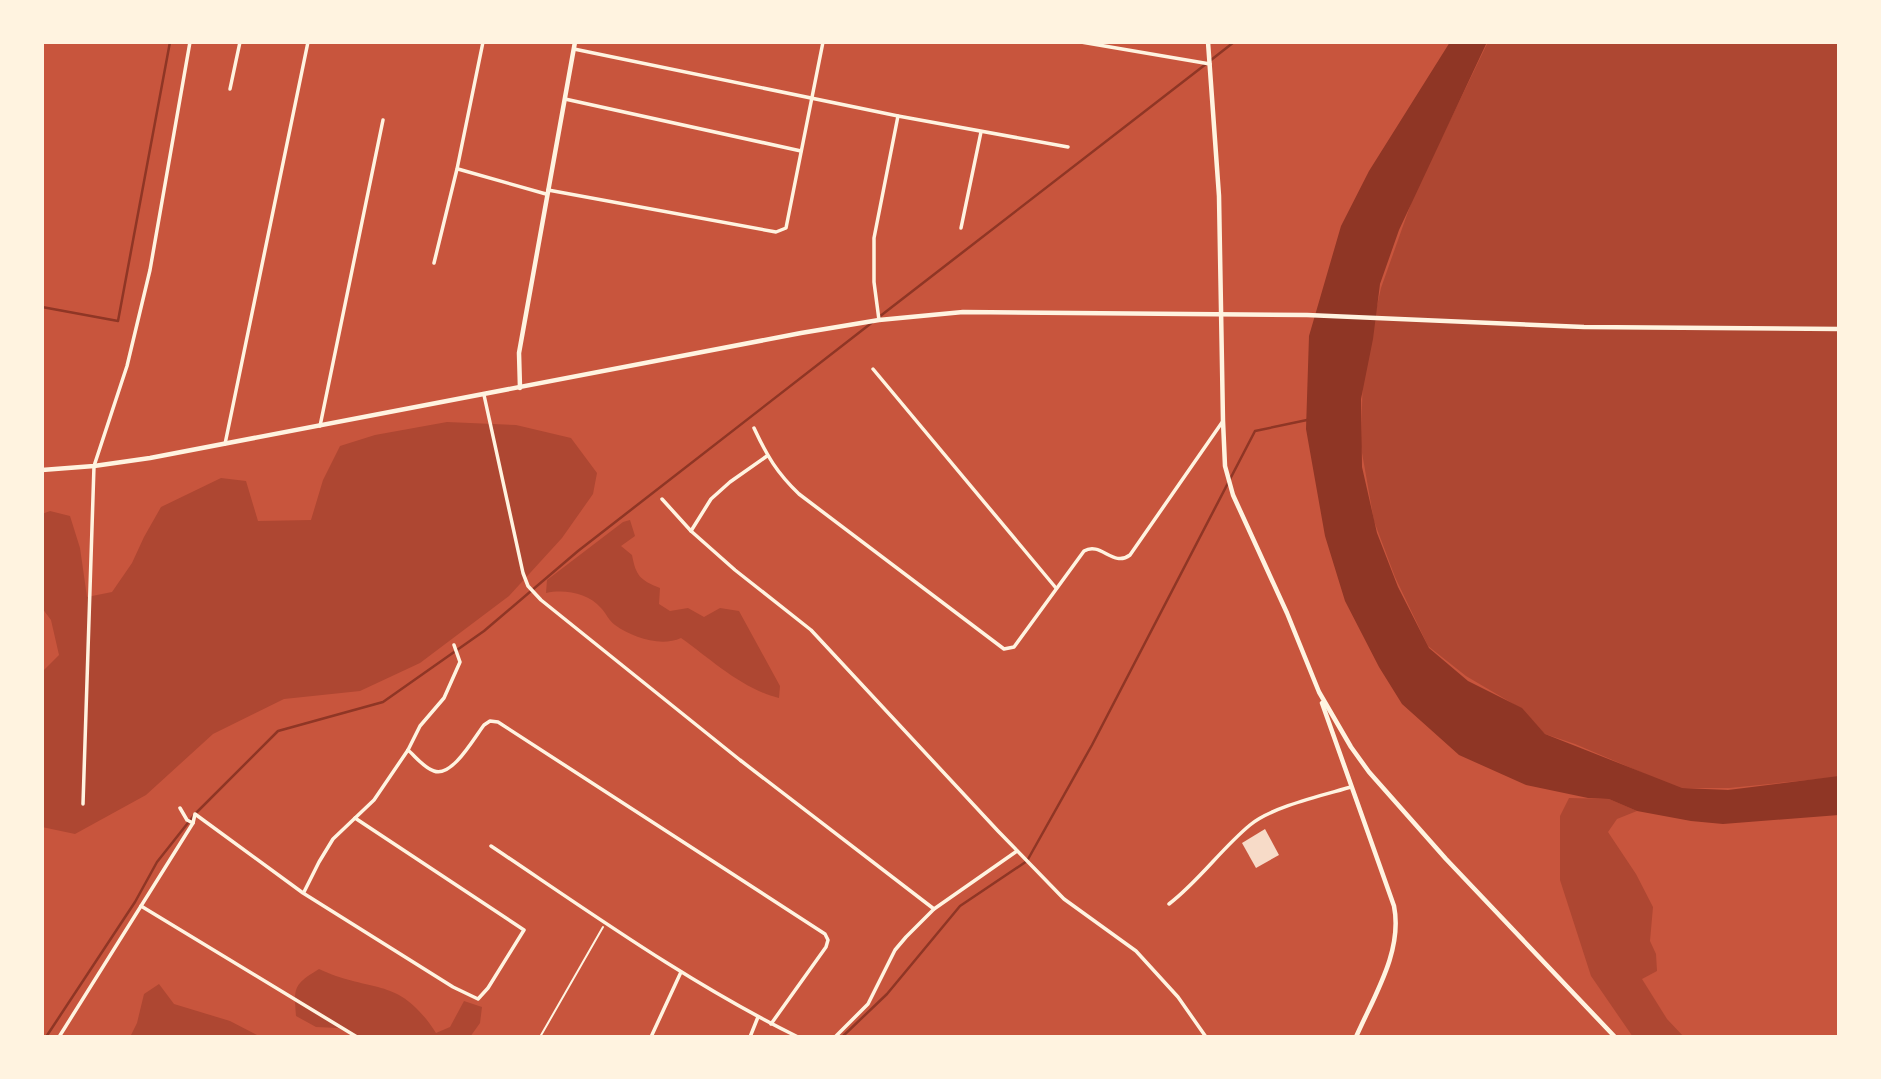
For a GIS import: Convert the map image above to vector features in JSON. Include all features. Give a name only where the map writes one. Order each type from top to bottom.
[{"type":"street","points":[[83,804],[94,466],[127,366],[150,270],[190,42]]},
{"type":"street","points":[[230,89],[240,42]]},
{"type":"street","points":[[225,445],[308,42]]},
{"type":"street","points":[[434,263],[484,42]]},
{"type":"street","points":[[520,388],[519,353],[575,42]]},
{"type":"street","points":[[457,169],[547,192],[782,231],[786,228],[823,42]]},
{"type":"street","points":[[1081,42],[1210,64]]},
{"type":"street","points":[[1208,42],[1219,195],[1225,466],[1233,495],[1287,613],[1319,692],[1394,906],[1397,923],[1396,941],[1390,960],[1356,1037]]},
{"type":"street","points":[[574,49],[811,99],[1068,147]]},
{"type":"street","points":[[565,99],[801,151]]},
{"type":"street","points":[[879,320],[874,282],[874,238],[898,116]]},
{"type":"street","points":[[320,426],[383,120]]},
{"type":"street","points":[[961,228],[981,132]]},
{"type":"street","points":[[42,470],[94,466],[225,445],[879,320],[963,312],[1307,315],[1584,327],[1839,330]]},
{"type":"street","points":[[873,369],[1056,588]]},
{"type":"street","points":[[484,395],[528,586],[541,600],[740,760],[934,909]]},
{"type":"street","points":[[754,428],[779,475],[799,494],[1004,649],[1014,647],[1084,551],[1096,548],[1117,559],[1130,555],[1223,421]]},
{"type":"street","points":[[691,531],[711,499],[767,456]]},
{"type":"street","points":[[662,499],[691,531],[735,570],[811,629],[1064,899],[1136,951],[1178,997],[1206,1037]]},
{"type":"street","points":[[303,893],[333,839],[373,800],[408,750],[420,726],[443,698],[460,662],[454,645]]},
{"type":"street","points":[[1319,692],[1369,772],[1446,859],[1615,1037]]},
{"type":"street","points":[[408,750],[431,770],[447,770],[484,725],[498,722],[825,934],[827,947],[771,1024]]},
{"type":"street","points":[[1169,904],[1188,889],[1253,823],[1311,798],[1351,787]]},
{"type":"street","points":[[180,808],[187,820],[193,823]]},
{"type":"street","points":[[59,1037],[193,823],[195,814],[303,893],[453,987],[478,999],[488,988],[524,930],[355,818]]},
{"type":"street","points":[[491,846],[681,972],[798,1037]]},
{"type":"street","points":[[835,1037],[868,1004],[895,950],[934,909],[1017,851]]},
{"type":"street","points":[[141,906],[357,1037]]},
{"type":"street","points":[[651,1037],[681,972]]},
{"type":"street","points":[[750,1037],[758,1017]]},
{"type":"path","points":[[540,1037],[605,923]]},
{"type":"shaded area","points":[[1450,42],[1487,42],[1399,230],[1380,284],[1361,399],[1362,467],[1377,533],[1398,587],[1429,648],[1468,681],[1522,708],[1545,734],[1682,788],[1728,790],[1839,776],[1839,815],[1723,824],[1691,821],[1637,811],[1609,799],[1588,798],[1526,785],[1459,755],[1402,704],[1379,667],[1345,601],[1325,536],[1306,429],[1309,336],[1341,226],[1369,171]]},
{"type":"shaded area","points":[[1488,42],[1839,42],[1839,777],[1729,788],[1678,788],[1545,734],[1522,709],[1466,676],[1428,646],[1395,577],[1374,521],[1361,447],[1363,369],[1381,288],[1414,195]]},
{"type":"shaded area","points":[[447,422],[516,425],[571,438],[597,473],[593,494],[562,538],[509,596],[420,663],[360,691],[284,699],[213,734],[146,795],[75,834],[42,827],[42,672],[59,655],[51,620],[42,608],[42,514],[50,511],[70,516],[80,548],[87,597],[112,592],[132,563],[161,507],[221,478],[246,481],[258,521],[311,520],[323,480],[340,446],[375,435]]},
{"type":"shaded area","points":[[630,520],[635,536],[621,546],[632,555],[640,576],[660,588],[659,604],[670,611],[688,608],[704,617],[720,608],[739,611],[780,686],[779,698],[740,681],[681,638],[665,642],[630,634],[615,625],[590,599],[568,592],[546,593],[547,580],[623,522]]},
{"type":"shaded area","points":[[1569,798],[1609,799],[1637,811],[1617,819],[1608,832],[1636,874],[1653,907],[1650,941],[1656,954],[1657,971],[1642,979],[1667,1019],[1684,1037],[1633,1037],[1591,976],[1560,880],[1560,816]]},
{"type":"shaded area","points":[[319,969],[397,994],[423,1015],[436,1033],[450,1027],[464,1001],[482,1007],[480,1023],[470,1037],[356,1037],[338,1028],[316,1027],[296,1016],[295,999],[300,983]]},
{"type":"shaded area","points":[[159,984],[174,1004],[230,1021],[261,1037],[130,1037],[137,1023],[144,994]]},
{"type":"building","points":[[1265,829],[1279,855],[1256,868],[1242,843]]},
{"type":"waterway","points":[[42,307],[118,321],[170,42]]},
{"type":"waterway","points":[[1211,60],[1234,42]]},
{"type":"waterway","points":[[879,317],[1206,64]]},
{"type":"waterway","points":[[46,1037],[135,902],[157,862],[195,814],[278,731],[383,702],[484,631],[578,551],[874,321]]},
{"type":"waterway","points":[[842,1037],[887,994],[960,906],[1027,861],[1092,745],[1255,431],[1307,420]]}]
